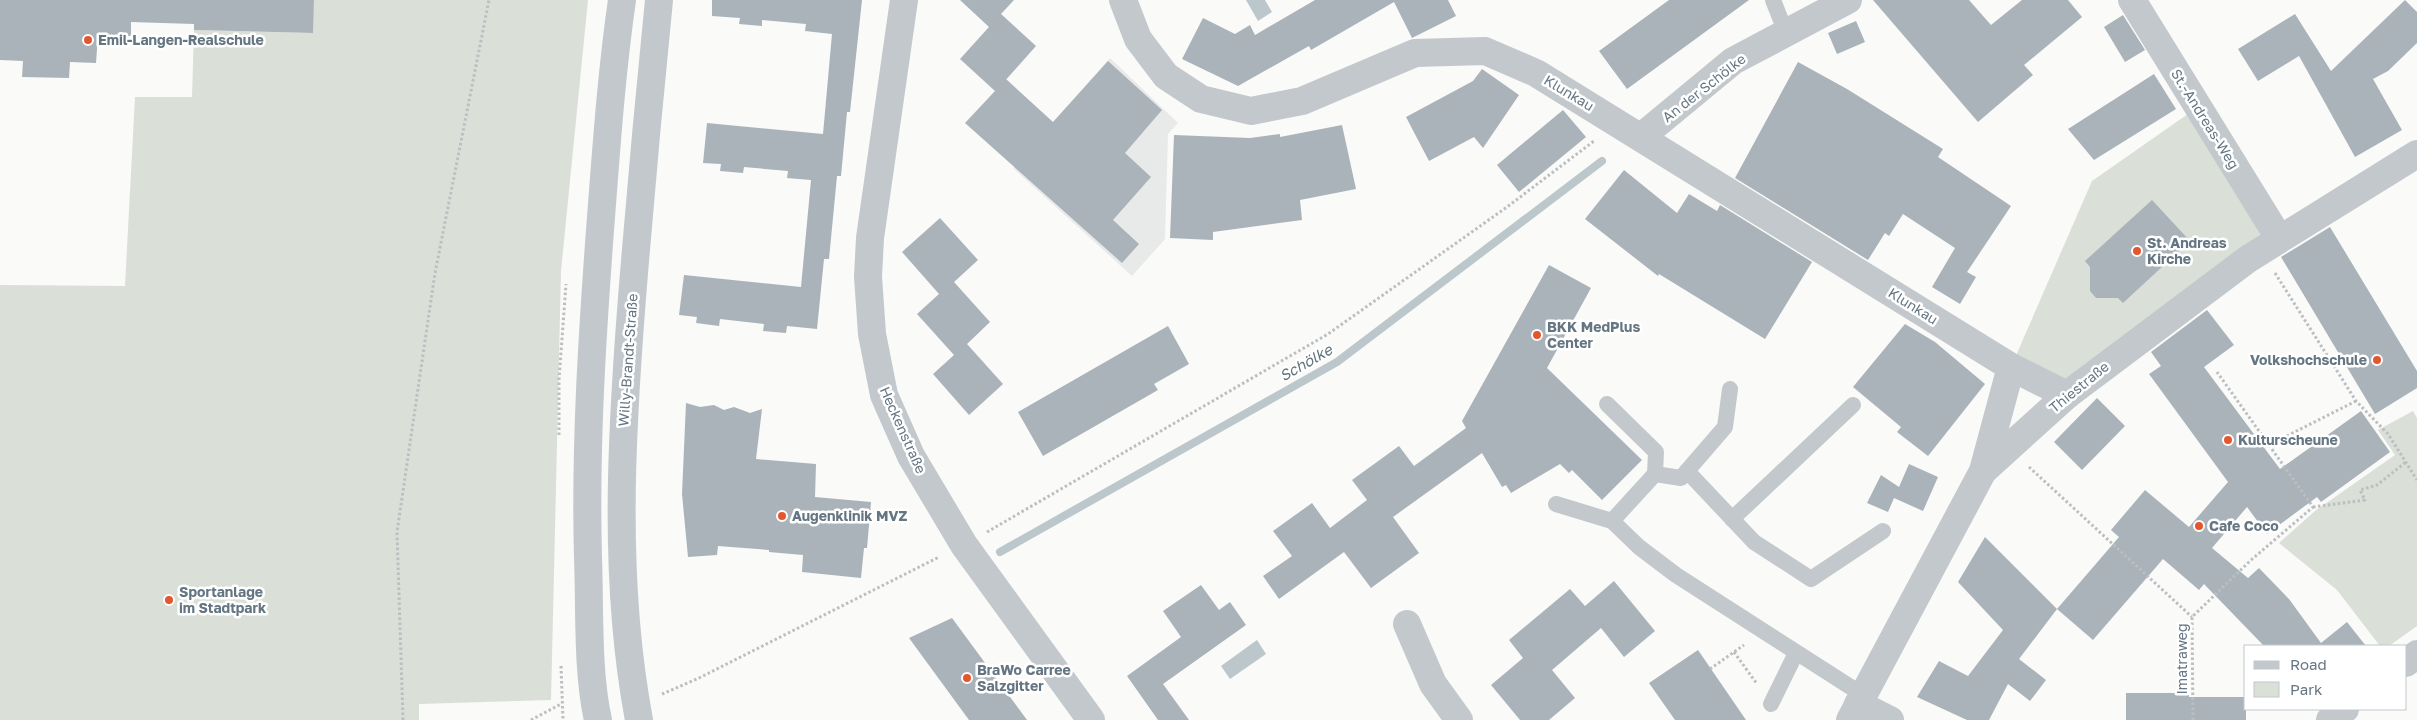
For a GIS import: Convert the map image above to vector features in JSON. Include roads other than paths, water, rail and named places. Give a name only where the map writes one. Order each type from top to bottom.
[{"type":"street","points":[[598,720],[594,701],[589,604],[588,417],[604,174],[622,0]]},
{"type":"street","name":"Willy-Brandt-Straße","points":[[640,720],[628,647],[624,593],[623,460],[632,304],[659,0]]},
{"type":"street","name":"Heckenstraße","points":[[904,0],[870,238],[868,277],[872,334],[884,395],[914,463],[964,545],[1091,720]]},
{"type":"street","name":"Klunkau","points":[[1123,0],[1138,38],[1166,76],[1201,100],[1251,111],[1302,101],[1415,53],[1485,51],[1536,73],[2011,367],[2067,395]]},
{"type":"street","name":"An der Schölke","points":[[1630,130],[1733,61],[1848,0]]},
{"type":"street","name":"St.-Andreas-Weg","points":[[2132,0],[2270,244]]},
{"type":"street","name":"Thiestraße","points":[[1857,706],[1982,471],[2067,395],[2270,244],[2417,154]]},
{"type":"street","points":[[1982,471],[2011,367]]},
{"type":"street","points":[[1407,624],[1433,684],[1459,720]]},
{"type":"street","points":[[2407,662],[2417,654]]},
{"type":"street","points":[[1857,706],[1890,720]]},
{"type":"street","points":[[2330,720],[2344,710]]},
{"type":"lane","points":[[1773,0],[1786,33]]},
{"type":"lane","points":[[1655,474],[1680,478],[1687,471],[1725,427],[1730,389]]},
{"type":"lane","points":[[1607,404],[1656,452],[1655,474],[1612,521]]},
{"type":"lane","points":[[1732,519],[1853,405]]},
{"type":"lane","points":[[1687,471],[1754,542],[1811,579],[1883,531]]},
{"type":"lane","points":[[1556,504],[1612,521],[1639,546],[1676,575],[1796,653],[1857,706]]},
{"type":"lane","points":[[1771,704],[1796,653]]},
{"type":"waterway","name":"Schölke","points":[[1000,552],[1337,362],[1602,161]]},
{"type":"place","name":"Emil-Langen-Realschule","points":[[88,40]]},
{"type":"place","name":"St. Andreas Kirche","points":[[2137,251]]},
{"type":"place","name":"BKK MedPlus Center","points":[[1537,335]]},
{"type":"place","name":"Volkshochschule","points":[[2377,360]]},
{"type":"place","name":"Kulturscheune","points":[[2228,440]]},
{"type":"place","name":"Augenklinik MVZ","points":[[782,516]]},
{"type":"place","name":"Cafe Coco","points":[[2199,526]]},
{"type":"place","name":"Sportanlage im Stadtpark","points":[[169,600]]},
{"type":"place","name":"BraWo Carree Salzgitter","points":[[967,678]]}]
